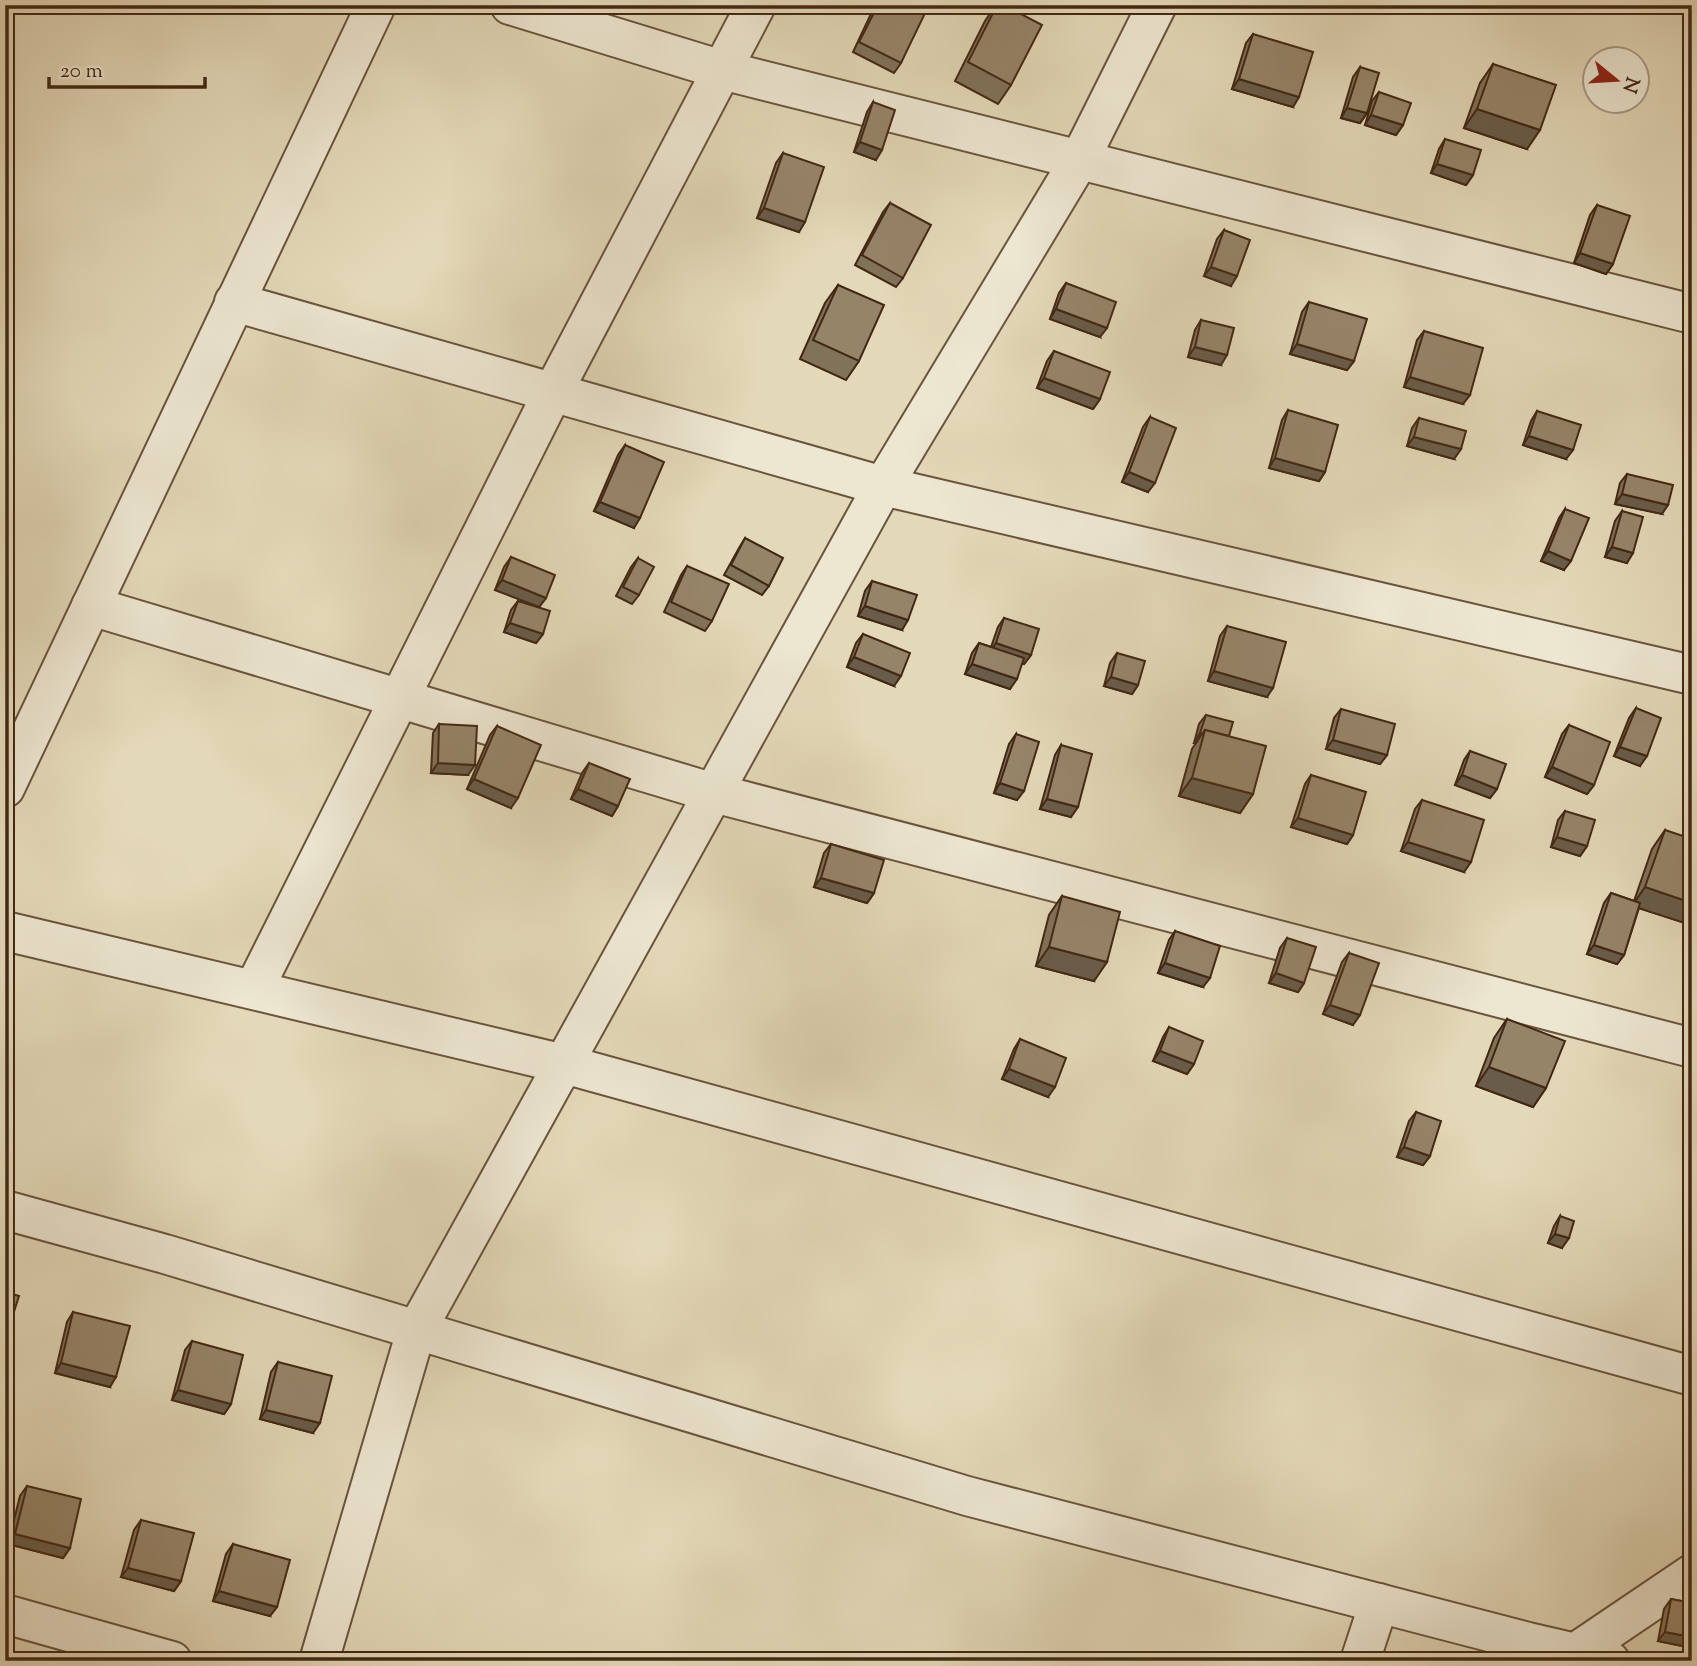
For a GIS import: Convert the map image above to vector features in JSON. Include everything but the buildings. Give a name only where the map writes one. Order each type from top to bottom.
[{"type":"street","points":[[5,788],[376,5]]},
{"type":"street","points":[[510,5],[722,69],[1692,314]]},
{"type":"street","points":[[254,989],[552,392],[756,5]]},
{"type":"street","points":[[319,1661],[416,1331],[883,486],[1080,159],[1157,5]]},
{"type":"street","points":[[234,302],[883,486],[1692,675]]},
{"type":"street","points":[[91,606],[713,793],[1692,1048]]},
{"type":"street","points":[[5,930],[564,1064],[1692,1376]]},
{"type":"street","points":[[5,1210],[165,1254],[967,1496],[1592,1657],[1692,1574]]},
{"type":"street","points":[[1360,1661],[1380,1603]]},
{"type":"street","points":[[5,1614],[172,1661]]}]
